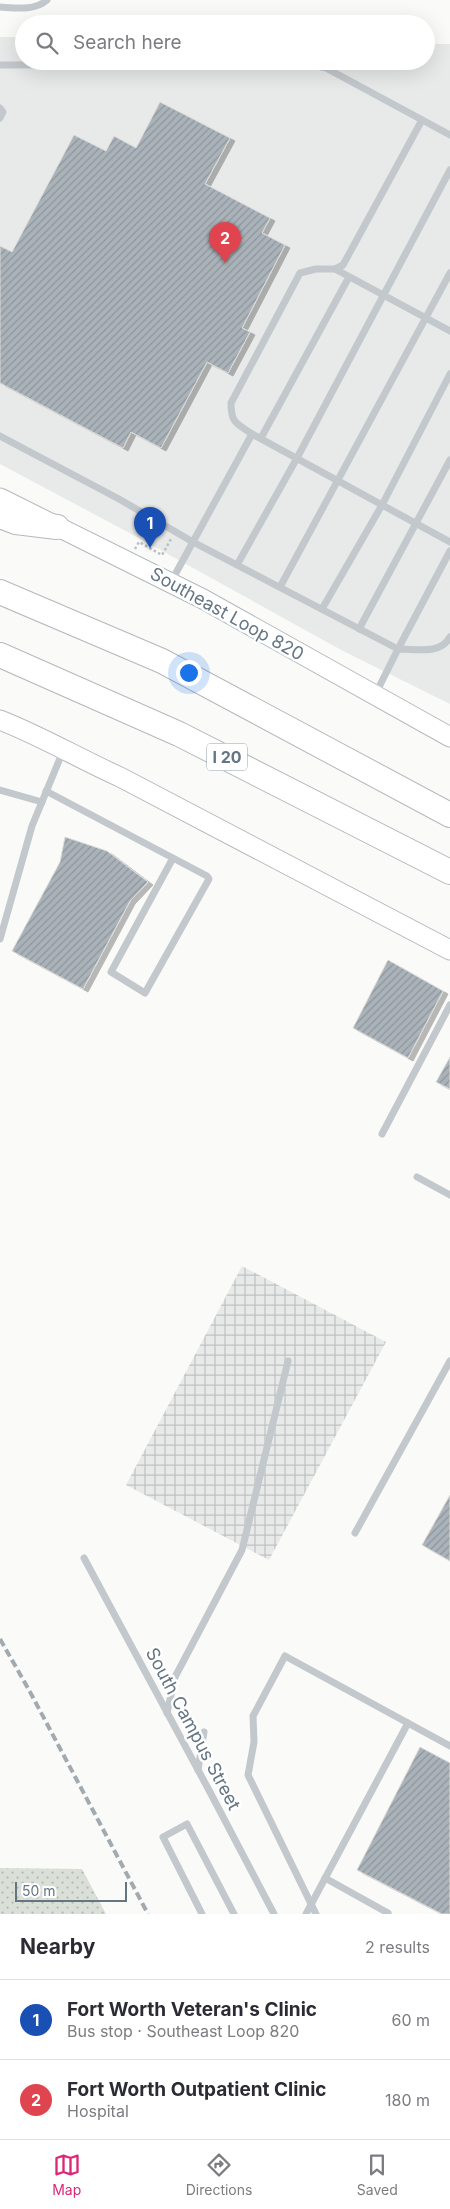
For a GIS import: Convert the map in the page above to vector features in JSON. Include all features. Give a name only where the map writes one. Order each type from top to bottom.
[{"type":"highway","points":[[0,516],[16,522],[57,527]]},
{"type":"highway","points":[[0,592],[162,661],[450,815]]},
{"type":"highway","name":"I 20","points":[[0,655],[179,734],[449,872]]},
{"type":"main road","name":"Southeast Loop 820","points":[[0,498],[171,582],[450,736]]},
{"type":"main road","points":[[0,720],[120,777],[450,950]]},
{"type":"lane","points":[[0,7],[41,6],[48,0]]},
{"type":"lane","points":[[0,65],[15,65]]},
{"type":"lane","points":[[330,70],[450,135]]},
{"type":"lane","points":[[0,108],[3,112],[0,118]]},
{"type":"lane","points":[[335,269],[343,265],[422,120]]},
{"type":"lane","points":[[237,565],[297,458],[450,170]]},
{"type":"lane","points":[[450,332],[335,269],[316,268],[300,273],[231,403],[231,414],[234,422],[252,434],[450,542]]},
{"type":"lane","points":[[280,588],[450,273]]},
{"type":"lane","points":[[260,438],[349,277]]},
{"type":"lane","points":[[322,609],[382,505],[450,374]]},
{"type":"lane","points":[[171,582],[252,434]]},
{"type":"lane","points":[[0,436],[119,499],[193,542],[398,649],[436,649],[446,645],[450,636]]},
{"type":"lane","points":[[360,629],[450,460]]},
{"type":"lane","points":[[375,695],[450,551]]},
{"type":"lane","points":[[0,939],[32,826],[63,751]]},
{"type":"lane","points":[[0,790],[42,802]]},
{"type":"lane","points":[[46,791],[173,858],[207,876],[209,882],[145,992],[111,972],[173,858]]},
{"type":"lane","points":[[382,1134],[450,1006]]},
{"type":"lane","points":[[417,1177],[450,1196]]},
{"type":"lane","points":[[167,1712],[175,1677],[242,1550],[288,1361]]},
{"type":"lane","points":[[356,1533],[450,1361]]},
{"type":"lane","name":"South Campus Street","points":[[84,1558],[274,1914]]},
{"type":"lane","points":[[316,1914],[248,1775],[254,1742],[252,1716],[285,1656],[450,1746]]},
{"type":"lane","points":[[306,1914],[408,1723]]},
{"type":"lane","points":[[198,1770],[204,1732]]},
{"type":"lane","points":[[202,1914],[163,1837],[187,1824],[234,1914]]},
{"type":"lane","points":[[325,1878],[388,1913]]},
{"type":"path","points":[[129,561],[139,542],[162,555],[175,532]]},
{"type":"shaded area","points":[[0,37],[15,37],[15,70],[435,70],[435,44],[450,44],[450,704],[343,651],[0,464]]},
{"type":"shaded area","points":[[242,1266],[386,1342],[269,1560],[126,1485]]},
{"type":"shaded area","points":[[0,1868],[82,1869],[106,1914],[0,1914]]},
{"type":"building","points":[[160,102],[230,138],[205,184],[270,218],[262,233],[285,245],[242,328],[250,332],[228,373],[207,362],[161,448],[131,432],[123,448],[0,383],[0,246],[12,252],[74,135],[106,151],[114,136],[136,148]]},
{"type":"building","points":[[65,837],[107,851],[148,882],[130,901],[83,989],[12,951],[60,862]]},
{"type":"building","points":[[388,960],[443,991],[408,1058],[353,1028]]},
{"type":"building","points":[[450,1057],[450,1089],[436,1082]]},
{"type":"building","points":[[450,1495],[450,1561],[422,1545]]},
{"type":"building","points":[[420,1747],[450,1763],[450,1914],[442,1914],[357,1870]]},
{"type":"railway","points":[[0,1639],[148,1914]]},
{"type":"place","name":"Fort Worth Outpatient Clinic","points":[[225,263]]},
{"type":"place","name":"Fort Worth Veteran's Clinic","points":[[150,548]]}]
